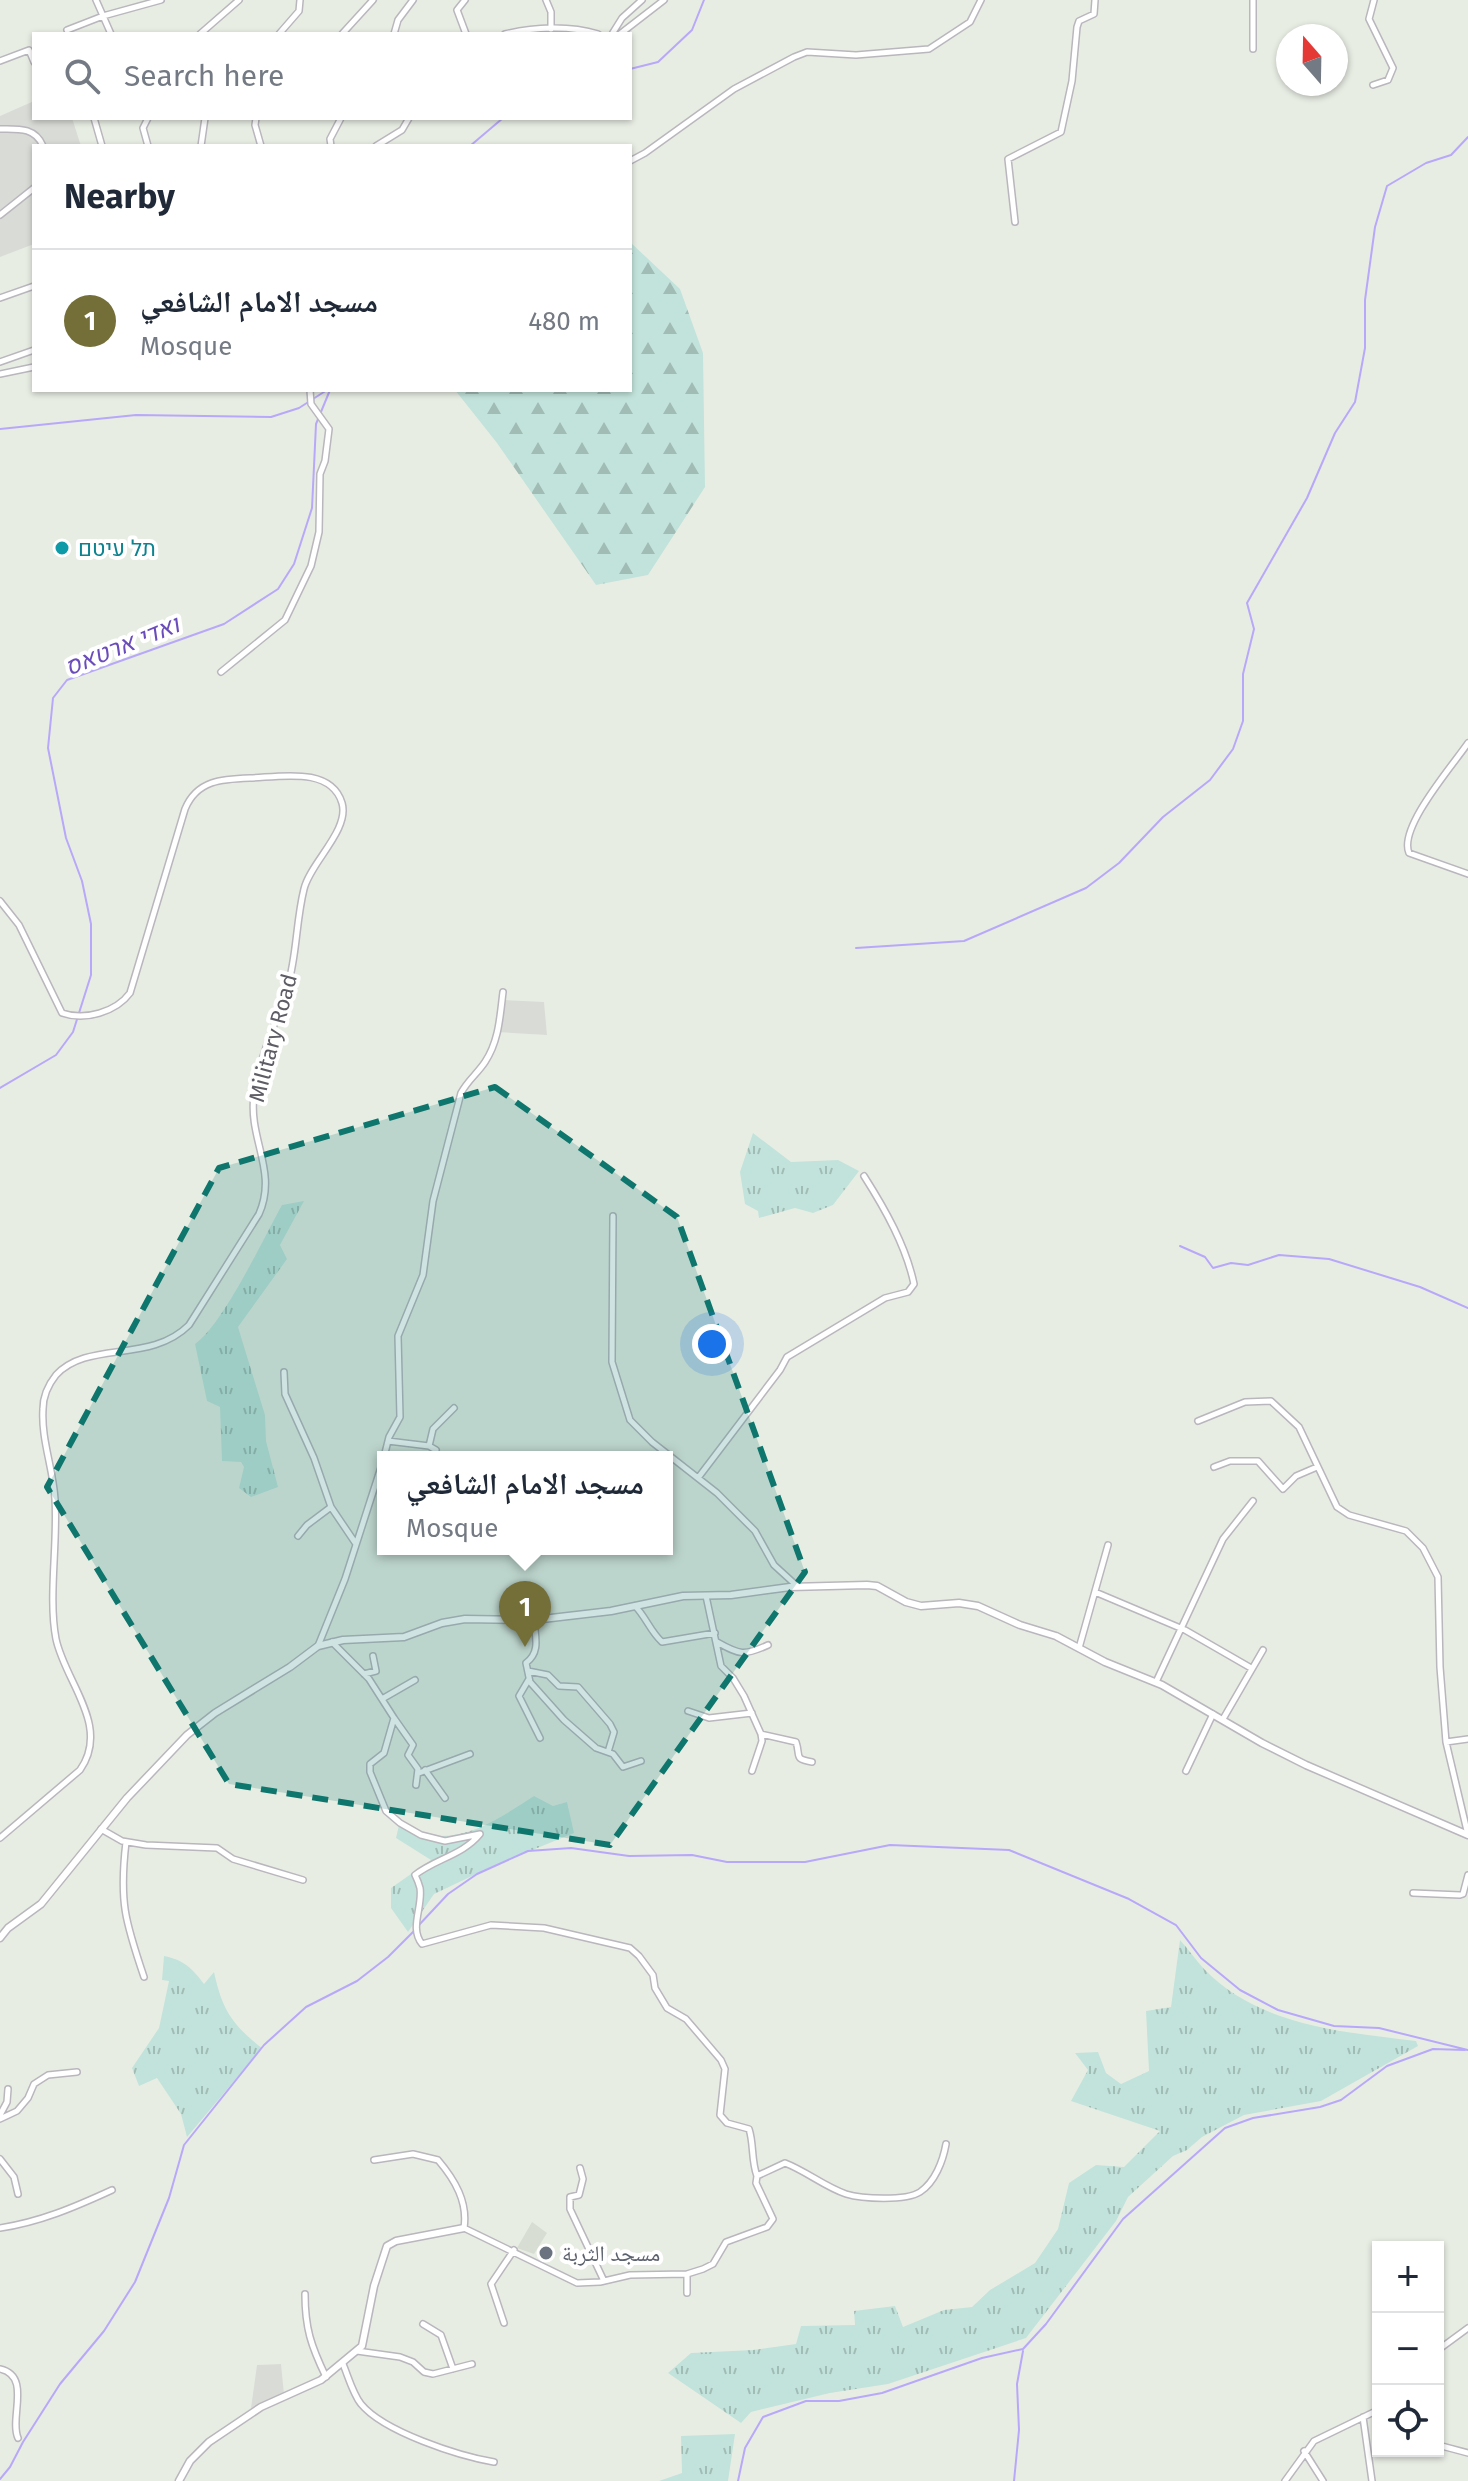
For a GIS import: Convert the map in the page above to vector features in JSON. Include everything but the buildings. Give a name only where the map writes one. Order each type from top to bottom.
[{"type":"street","points":[[96,0],[110,32]]},
{"type":"street","points":[[68,32],[103,16],[161,0]]},
{"type":"street","points":[[202,32],[239,0]]},
{"type":"street","points":[[281,32],[299,11],[300,0]]},
{"type":"street","points":[[344,32],[373,0]]},
{"type":"street","points":[[395,32],[398,20],[413,0]]},
{"type":"street","points":[[465,0],[457,10],[465,32]]},
{"type":"street","points":[[546,0],[551,12],[551,29]]},
{"type":"street","points":[[613,32],[622,18],[642,0]]},
{"type":"street","points":[[623,32],[664,0]]},
{"type":"street","points":[[632,160],[753,77],[794,57],[807,52],[856,55],[929,49],[970,22],[981,0]]},
{"type":"street","points":[[1015,222],[1008,159],[1061,132],[1074,68],[1077,27],[1079,21],[1094,14],[1095,0]]},
{"type":"street","points":[[1253,0],[1253,49]]},
{"type":"street","points":[[1373,85],[1388,80],[1393,68],[1369,19],[1374,0]]},
{"type":"street","points":[[515,32],[530,29],[588,32]]},
{"type":"street","points":[[0,61],[29,50],[32,57]]},
{"type":"street","points":[[95,120],[101,144]]},
{"type":"street","points":[[147,120],[143,128],[147,144]]},
{"type":"street","points":[[201,144],[205,120]]},
{"type":"street","points":[[256,120],[260,144]]},
{"type":"street","points":[[331,144],[330,139],[340,120]]},
{"type":"street","points":[[379,144],[402,130],[408,120]]},
{"type":"street","points":[[0,129],[30,130],[42,144]]},
{"type":"street","points":[[0,215],[32,190]]},
{"type":"street","points":[[0,298],[32,287]]},
{"type":"street","points":[[0,362],[32,351]]},
{"type":"street","points":[[0,374],[32,367]]},
{"type":"street","points":[[221,672],[285,620],[311,566],[319,532],[320,474],[329,429],[311,404],[310,392]]},
{"type":"street","points":[[1468,743],[1433,791],[1414,823],[1406,844],[1409,853],[1468,874]]},
{"type":"street","name":"Military Road","points":[[0,901],[19,925],[62,1013],[68,1016],[106,1011],[116,1007],[130,993],[185,809],[195,792],[216,780],[307,776],[331,786],[342,802],[343,812],[338,829],[304,886],[291,971],[254,1094],[255,1132],[267,1180],[265,1201],[259,1214],[181,1334],[158,1346],[93,1356],[72,1363],[55,1376],[44,1396],[43,1435],[55,1496],[56,1639],[89,1721],[91,1742],[80,1770],[0,1838]]},
{"type":"street","points":[[386,1451],[400,1417],[398,1336],[423,1275],[433,1201],[461,1093],[468,1079],[485,1063],[498,1035],[503,992]]},
{"type":"street","points":[[698,1478],[787,1357],[815,1343],[885,1298],[908,1292],[914,1284],[882,1203],[864,1176]]},
{"type":"street","points":[[613,1216],[612,1362],[630,1420],[664,1451]]},
{"type":"street","points":[[284,1372],[285,1394],[314,1458],[331,1507],[356,1544]]},
{"type":"street","points":[[1198,1421],[1245,1402],[1271,1401],[1299,1427],[1337,1507],[1349,1515],[1406,1531],[1423,1548],[1438,1577],[1446,1742],[1468,1835]]},
{"type":"street","points":[[429,1446],[433,1429],[454,1408]]},
{"type":"street","points":[[388,1441],[429,1446],[436,1450]]},
{"type":"street","points":[[673,1458],[717,1493],[755,1531],[774,1565],[797,1587]]},
{"type":"street","points":[[1214,1467],[1230,1461],[1258,1461],[1283,1489],[1296,1476],[1317,1467]]},
{"type":"street","points":[[318,1646],[377,1480]]},
{"type":"street","points":[[1156,1682],[1223,1539],[1253,1501]]},
{"type":"street","points":[[298,1536],[331,1507]]},
{"type":"street","points":[[1079,1648],[1108,1545]]},
{"type":"street","points":[[0,1938],[8,1928],[41,1904],[101,1829],[187,1735],[215,1713],[318,1646],[332,1642],[404,1637],[442,1623],[465,1619],[534,1620],[683,1596],[797,1587],[877,1586],[906,1602],[921,1606],[968,1604],[1056,1636],[1156,1682],[1306,1765],[1468,1835]]},
{"type":"street","points":[[1095,1592],[1182,1629],[1251,1668]]},
{"type":"street","points":[[706,1596],[721,1666],[733,1678],[761,1734],[762,1741],[752,1771]]},
{"type":"street","points":[[635,1606],[662,1642],[715,1633]]},
{"type":"street","points":[[534,1620],[536,1650],[533,1658],[526,1663],[529,1678],[564,1720],[596,1748],[608,1752],[623,1767],[641,1761]]},
{"type":"street","points":[[717,1641],[739,1654],[768,1645]]},
{"type":"street","points":[[332,1642],[364,1674],[413,1745],[408,1755],[445,1798]]},
{"type":"street","points":[[1223,1719],[1263,1650]]},
{"type":"street","points":[[364,1674],[376,1671],[373,1656]]},
{"type":"street","points":[[528,1671],[548,1675],[559,1686],[578,1687],[614,1732],[608,1752]]},
{"type":"street","points":[[529,1678],[519,1696],[540,1738]]},
{"type":"street","points":[[382,1699],[415,1680]]},
{"type":"street","points":[[688,1711],[709,1718],[752,1713]]},
{"type":"street","points":[[1186,1771],[1213,1713]]},
{"type":"street","points":[[179,2481],[190,2461],[209,2442],[261,2407],[326,2377],[362,2346],[374,2286],[387,2246],[403,2239],[464,2228],[577,2283],[630,2275],[687,2274],[713,2264],[726,2242],[767,2227],[773,2219],[756,2183],[749,2129],[727,2123],[720,2115],[725,2069],[721,2060],[686,2019],[667,2008],[655,1988],[653,1975],[630,1948],[544,1928],[491,1925],[422,1944],[418,1939],[416,1928],[420,1888],[415,1875],[463,1848],[480,1834],[445,1841],[421,1835],[386,1811],[370,1772],[370,1764],[384,1753],[394,1718]]},
{"type":"street","points":[[761,1734],[796,1742],[797,1755],[801,1760],[812,1762]]},
{"type":"street","points":[[1446,1742],[1468,1739]]},
{"type":"street","points":[[416,1785],[422,1772],[470,1754]]},
{"type":"street","points":[[101,1829],[126,1842],[217,1848],[233,1859],[303,1880]]},
{"type":"street","points":[[126,1842],[122,1899],[126,1925],[144,1977]]},
{"type":"street","points":[[1413,1893],[1463,1894],[1468,1875]]},
{"type":"street","points":[[0,2117],[17,2111],[34,2084],[48,2075],[77,2072]]},
{"type":"street","points":[[0,2117],[7,2102],[8,2089]]},
{"type":"street","points":[[757,2176],[785,2163],[845,2194],[875,2198],[908,2196],[919,2193],[928,2184],[943,2161],[946,2144]]},
{"type":"street","points":[[374,2160],[413,2154],[438,2160],[457,2187],[466,2211],[464,2228]]},
{"type":"street","points":[[0,2159],[14,2177],[18,2194]]},
{"type":"street","points":[[580,2168],[582,2191],[570,2197],[570,2209],[604,2281]]},
{"type":"street","points":[[0,2228],[65,2212],[112,2190]]},
{"type":"street","points":[[504,2323],[491,2284],[514,2250]]},
{"type":"street","points":[[687,2274],[687,2293]]},
{"type":"street","points":[[305,2294],[305,2322],[312,2348],[326,2377]]},
{"type":"street","points":[[423,2324],[441,2335],[453,2369]]},
{"type":"street","points":[[1444,2346],[1468,2328]]},
{"type":"street","points":[[357,2351],[400,2357],[433,2374],[472,2364]]},
{"type":"street","points":[[343,2364],[360,2404],[382,2419],[429,2443],[494,2462]]},
{"type":"street","points":[[0,2369],[9,2371],[15,2379],[18,2438]]},
{"type":"street","points":[[1285,2481],[1304,2451],[1325,2434],[1372,2413]]},
{"type":"street","points":[[1363,2417],[1372,2481]]},
{"type":"street","points":[[1444,2447],[1468,2453]]},
{"type":"street","points":[[1304,2451],[1323,2481]]},
{"type":"highlighted area","points":[[495,1087],[677,1217],[805,1572],[610,1845],[229,1784],[47,1487],[219,1168]]},
{"type":"shaded area","points":[[32,102],[32,120],[73,120],[80,144],[32,144],[32,245],[0,257],[0,116]]},
{"type":"shaded area","points":[[505,1000],[544,1002],[547,1035],[497,1032]]},
{"type":"shaded area","points":[[532,2222],[547,2233],[534,2254],[517,2248]]},
{"type":"shaded area","points":[[281,2364],[284,2394],[251,2408],[257,2365]]},
{"type":"green space","points":[[632,244],[680,289],[703,353],[705,487],[648,575],[596,585],[497,443],[457,392],[632,392]]},
{"type":"green space","points":[[753,1133],[791,1162],[838,1160],[859,1171],[833,1205],[813,1213],[795,1208],[759,1218],[758,1211],[745,1204],[740,1172]]},
{"type":"green space","points":[[304,1201],[280,1245],[287,1259],[238,1327],[265,1415],[266,1441],[278,1487],[251,1497],[239,1488],[244,1467],[241,1462],[222,1461],[220,1407],[207,1401],[195,1344],[230,1300],[282,1205]]},
{"type":"green space","points":[[534,1796],[553,1806],[567,1802],[574,1833],[434,1894],[408,1932],[391,1908],[391,1888],[431,1860],[396,1838],[399,1825],[425,1834],[458,1834],[484,1825]]},
{"type":"green space","points":[[1180,1940],[1204,1969],[1250,2003],[1303,2023],[1416,2041],[1418,2046],[1321,2101],[1244,2115],[1173,2156],[1128,2197],[1116,2221],[1026,2338],[888,2384],[830,2393],[751,2412],[741,2423],[668,2373],[691,2353],[796,2344],[801,2326],[855,2325],[854,2311],[895,2306],[903,2327],[944,2310],[972,2307],[990,2290],[1035,2263],[1058,2229],[1069,2183],[1096,2165],[1124,2167],[1160,2131],[1071,2101],[1088,2070],[1075,2053],[1098,2052],[1106,2073],[1121,2084],[1149,2071],[1146,2011],[1171,2007]]},
{"type":"green space","points":[[164,1956],[187,1966],[204,1984],[214,1972],[230,2015],[243,2032],[262,2048],[187,2137],[181,2114],[157,2078],[139,2086],[132,2068],[159,2028],[169,1981],[162,1980]]},
{"type":"green space","points":[[735,2434],[728,2481],[659,2481],[682,2473],[681,2436]]},
{"type":"waterway","name":"ואדי ארטאס","points":[[632,68],[658,62],[692,30],[704,0]]},
{"type":"waterway","name":"ואדי ארטאס","points":[[472,144],[501,120]]},
{"type":"waterway","points":[[856,948],[964,941],[1086,888],[1119,863],[1163,817],[1210,780],[1233,749],[1243,721],[1243,674],[1254,629],[1247,603],[1307,498],[1335,433],[1355,402],[1365,348],[1365,300],[1375,227],[1387,186],[1426,163],[1451,155],[1468,137]]},
{"type":"waterway","points":[[0,429],[136,415],[271,417],[299,408],[324,392]]},
{"type":"waterway","name":"ואדי ארטאס","points":[[0,1088],[56,1055],[73,1032],[91,975],[91,924],[82,881],[66,838],[48,748],[53,698],[67,680],[224,624],[278,589],[294,564],[312,508],[316,424],[329,392]]},
{"type":"waterway","points":[[1180,1246],[1205,1257],[1213,1268],[1231,1263],[1248,1265],[1279,1255],[1329,1259],[1420,1287],[1468,1308]]},
{"type":"waterway","points":[[418,1926],[448,1894],[477,1874],[528,1851],[571,1848],[629,1856],[692,1855],[727,1862],[805,1862],[890,1845],[1009,1850],[1129,1899],[1176,1925],[1201,1958],[1240,1990],[1278,2010],[1334,2026],[1379,2028],[1468,2050]]},
{"type":"waterway","points":[[0,2479],[60,2384],[104,2331],[135,2282],[169,2198],[184,2145],[264,2045],[306,2007],[357,1981],[388,1957],[414,1931]]},
{"type":"waterway","points":[[738,2481],[745,2448],[763,2417],[806,2401],[839,2401],[882,2393],[982,2358],[1023,2349],[1046,2324],[1123,2219],[1225,2128],[1253,2118],[1320,2107],[1341,2100],[1387,2066],[1433,2049],[1465,2050]]},
{"type":"waterway","points":[[1014,2481],[1019,2430],[1017,2384],[1023,2351]]},
{"type":"place","name":"תל עיטם","points":[[62,548]]},
{"type":"place","name":"مسجد الامام الشافعي","points":[[525,1647]]},
{"type":"place","name":"مسجد الثربة","points":[[546,2253]]}]
